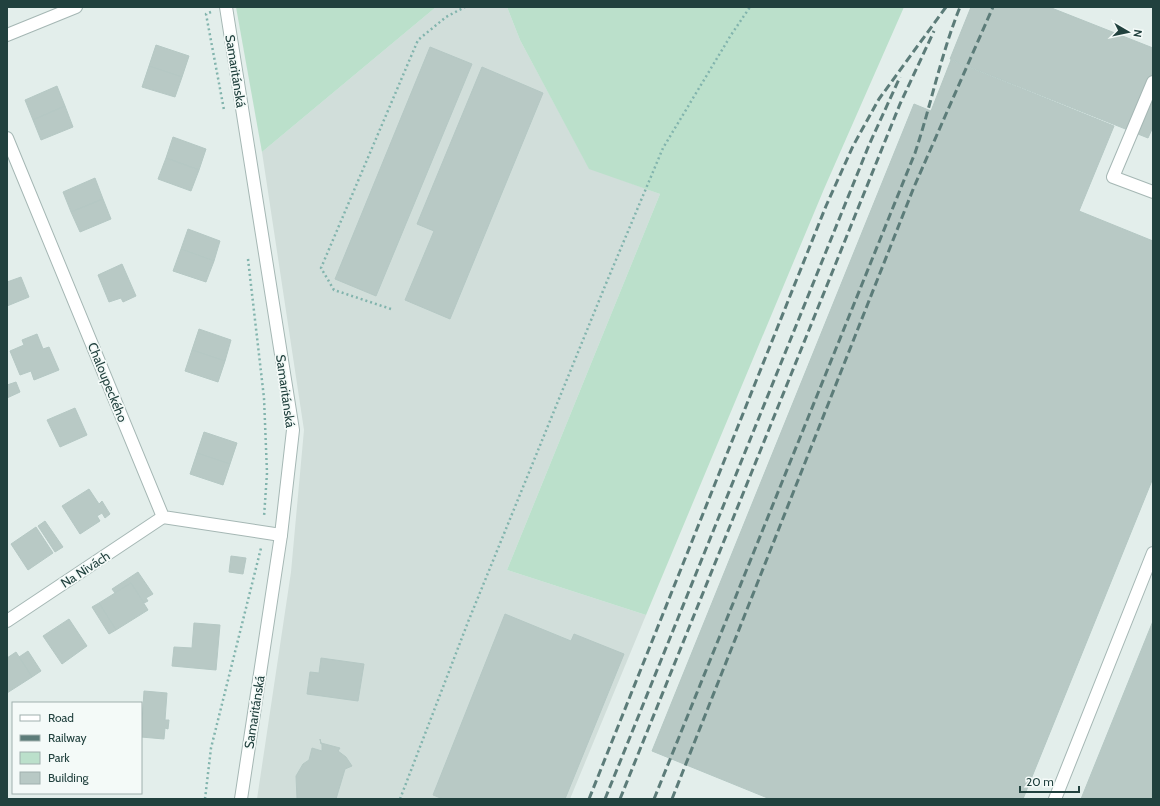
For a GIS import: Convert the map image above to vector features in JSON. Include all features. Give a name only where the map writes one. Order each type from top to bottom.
[{"type":"street","points":[[7,35],[76,7]]},
{"type":"street","name":"Samaritánská","points":[[226,7],[293,430],[281,535],[241,799]]},
{"type":"street","points":[[1153,82],[1113,177],[1153,192]]},
{"type":"street","name":"Chaloupeckého","points":[[7,138],[163,517]]},
{"type":"street","points":[[163,517],[281,535]]},
{"type":"street","name":"Na Nivách","points":[[7,621],[163,517]]},
{"type":"street","points":[[1055,799],[1153,553]]},
{"type":"path","points":[[225,112],[206,14],[226,7]]},
{"type":"path","points":[[391,309],[334,290],[321,268],[418,40],[446,17],[465,7]]},
{"type":"path","points":[[400,799],[474,608],[605,286],[663,148],[731,34],[750,7]]},
{"type":"path","points":[[205,799],[211,748],[260,556],[267,473],[264,398],[247,252]]},
{"type":"shaded area","points":[[436,7],[507,7],[520,40],[589,168],[660,194],[507,570],[646,615],[570,799],[257,799],[291,572],[304,430],[262,152]]},
{"type":"green space","points":[[236,7],[436,7],[262,152]]},
{"type":"green space","points":[[507,7],[904,7],[824,189],[646,615],[507,570],[660,194],[589,169],[520,40]]},
{"type":"building","points":[[971,7],[1049,7],[1153,48],[1153,127],[1148,138],[950,59]]},
{"type":"building","points":[[156,45],[189,56],[182,77],[149,66]]},
{"type":"building","points":[[430,47],[472,64],[376,296],[335,279]]},
{"type":"building","points":[[951,60],[1114,126],[1079,211],[1153,241],[1153,478],[1023,799],[770,799],[652,751],[914,104],[931,111]]},
{"type":"building","points":[[149,66],[182,77],[175,97],[142,87]]},
{"type":"building","points":[[482,67],[543,93],[450,319],[405,300],[434,231],[417,224]]},
{"type":"building","points":[[57,86],[65,106],[33,120],[25,100]]},
{"type":"building","points":[[65,106],[73,127],[41,140],[33,120]]},
{"type":"building","points":[[173,137],[206,149],[199,170],[166,158]]},
{"type":"building","points":[[166,158],[199,170],[191,191],[158,179]]},
{"type":"building","points":[[95,178],[103,199],[71,212],[63,192]]},
{"type":"building","points":[[103,199],[111,219],[80,232],[71,212]]},
{"type":"building","points":[[188,229],[220,241],[214,261],[181,249]]},
{"type":"building","points":[[181,249],[214,261],[206,282],[173,271]]},
{"type":"building","points":[[122,264],[136,296],[123,302],[121,298],[109,302],[98,275]]},
{"type":"building","points":[[21,277],[29,297],[7,306],[7,282]]},
{"type":"building","points":[[199,329],[231,340],[225,361],[192,350]]},
{"type":"building","points":[[37,334],[43,349],[49,347],[59,370],[34,380],[31,371],[20,375],[10,351],[24,345],[22,340]]},
{"type":"building","points":[[192,350],[225,361],[218,382],[185,371]]},
{"type":"building","points":[[16,382],[20,392],[7,398],[7,385]]},
{"type":"building","points":[[75,408],[87,435],[60,447],[47,420]]},
{"type":"building","points":[[204,432],[237,443],[230,464],[197,453]]},
{"type":"building","points":[[197,453],[230,464],[223,485],[190,474]]},
{"type":"building","points":[[89,489],[99,504],[102,501],[110,514],[105,518],[102,513],[97,516],[100,521],[80,534],[62,506]]},
{"type":"building","points":[[45,521],[63,547],[55,552],[38,526]]},
{"type":"building","points":[[36,527],[53,553],[28,570],[11,544]]},
{"type":"building","points":[[231,556],[246,558],[243,574],[229,572]]},
{"type":"building","points":[[138,572],[153,594],[146,598],[148,601],[144,603],[131,583],[115,593],[112,589]]},
{"type":"building","points":[[131,583],[148,610],[116,630],[99,603]]},
{"type":"building","points":[[99,603],[116,630],[109,634],[92,607]]},
{"type":"building","points":[[505,614],[571,641],[574,634],[624,654],[565,799],[443,799],[433,795]]},
{"type":"building","points":[[69,619],[87,646],[62,664],[43,636]]},
{"type":"building","points":[[1153,621],[1153,799],[1081,799]]},
{"type":"building","points":[[194,623],[220,625],[216,670],[172,666],[174,647],[192,648]]},
{"type":"building","points":[[28,651],[41,671],[32,677],[19,657]]},
{"type":"building","points":[[16,652],[32,677],[7,693],[7,658]]},
{"type":"building","points":[[321,658],[364,664],[358,701],[307,694],[310,672],[319,673]]},
{"type":"building","points":[[144,691],[167,693],[165,720],[169,720],[168,729],[165,728],[164,739],[142,737]]},
{"type":"building","points":[[320,739],[321,743],[340,748],[338,751],[346,757],[352,766],[345,769],[336,799],[297,799],[296,776],[303,764],[309,760],[312,748],[322,751]]},
{"type":"railway","points":[[589,799],[826,206],[853,146],[879,99],[946,7]]},
{"type":"railway","points":[[654,799],[915,153],[947,43],[960,7]]},
{"type":"railway","points":[[672,799],[914,187],[993,7]]},
{"type":"railway","points":[[620,799],[900,104],[934,31]]},
{"type":"railway","points":[[605,799],[869,145],[900,77]]}]
